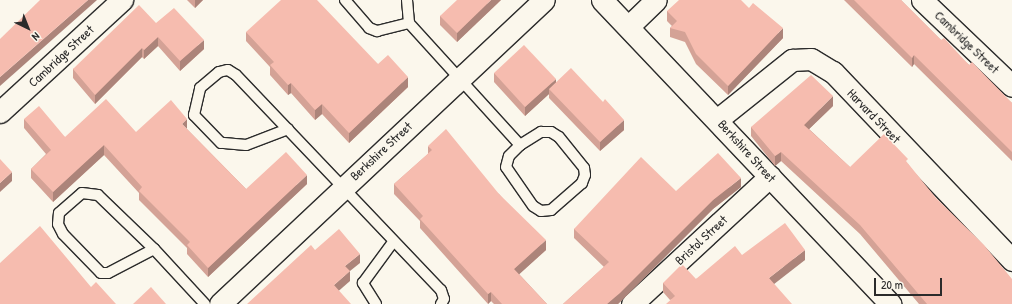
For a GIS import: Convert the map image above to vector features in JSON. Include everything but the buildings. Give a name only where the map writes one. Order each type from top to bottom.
[{"type":"street","name":"Cambridge Street","points":[[0,112],[122,0]]},
{"type":"street","name":"Berkshire Street","points":[[220,304],[544,0]]},
{"type":"street","name":"Berkshire Street","points":[[602,0],[718,119],[890,304]]},
{"type":"street","points":[[629,26],[656,0]]},
{"type":"street","name":"Cambridge Street","points":[[922,0],[1012,86]]},
{"type":"street","name":"Harvard Street","points":[[718,119],[792,60],[811,59],[833,72],[1012,260]]},
{"type":"street","name":"Bristol Street","points":[[632,304],[770,176]]},
{"type":"lane","points":[[345,0],[369,28],[377,31],[409,23]]},
{"type":"lane","points":[[408,0],[409,23],[520,145]]},
{"type":"lane","points":[[288,129],[246,145],[221,143],[194,115],[200,88],[219,72],[228,70],[288,129],[393,242],[442,290],[444,298],[441,304]]},
{"type":"lane","points":[[541,132],[559,136],[584,168],[582,183],[551,210],[537,209],[506,167],[509,156],[520,145],[541,132]]},
{"type":"lane","points":[[154,249],[112,272],[101,273],[63,234],[58,224],[60,213],[82,193],[91,191],[154,249],[205,304]]},
{"type":"lane","points":[[376,304],[363,282],[393,242]]}]
